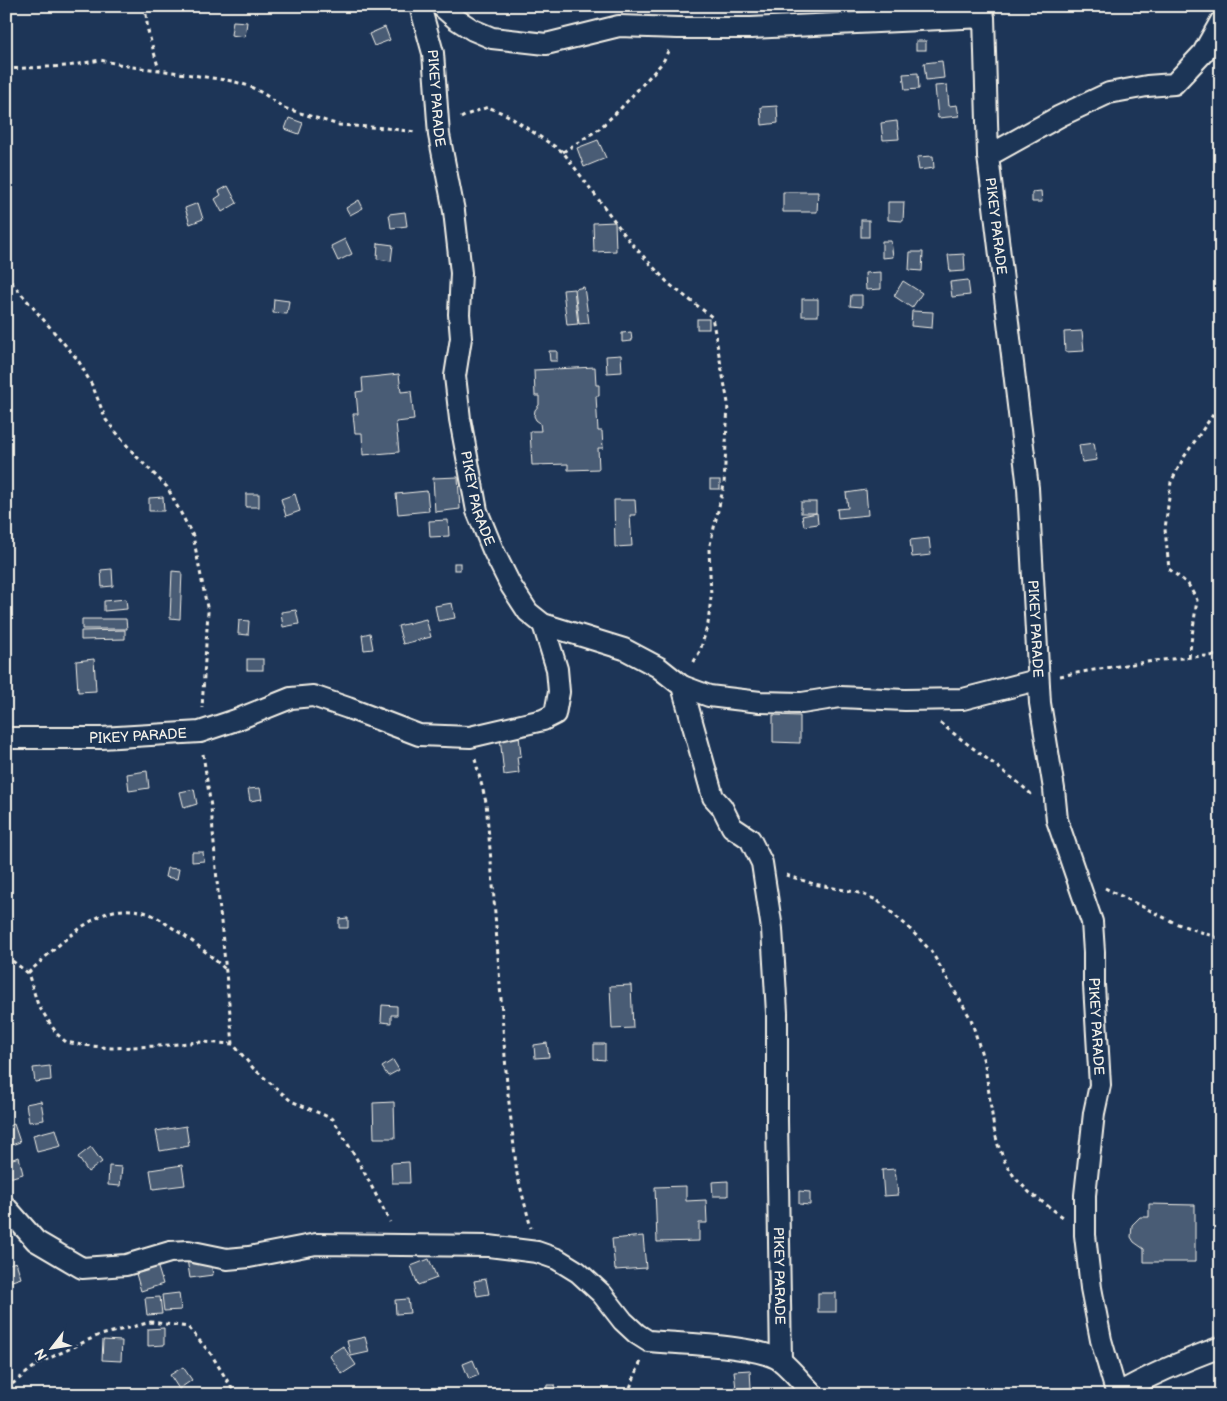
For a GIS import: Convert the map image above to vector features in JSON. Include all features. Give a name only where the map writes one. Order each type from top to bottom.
[{"type":"street","name":"PIKEY PARADE","points":[[420,6],[433,54],[439,135],[454,211],[461,273],[459,314],[461,338],[455,376],[460,419],[477,511],[492,550],[511,586],[528,612],[543,624],[624,649],[658,667],[682,686],[713,796],[722,807],[732,827],[750,839],[762,863],[772,929],[777,1013],[781,1361]]},
{"type":"street","points":[[441,6],[473,30],[492,38],[546,44],[619,26],[678,28]]},
{"type":"street","name":"PIKEY PARADE","points":[[678,28],[750,28],[984,17],[988,156],[1028,488],[1037,680],[1057,820],[1092,922],[1100,1085],[1094,1113],[1086,1176],[1085,1235],[1091,1288],[1101,1340],[1117,1395]]},
{"type":"street","points":[[988,156],[1060,116],[1109,93],[1147,86],[1174,84],[1203,52],[1221,21]]},
{"type":"street","name":"PIKEY PARADE","points":[[6,738],[101,738],[200,732],[291,698],[313,696],[419,736],[470,737],[543,720],[555,714],[559,692],[557,669],[543,624]]},
{"type":"street","points":[[682,686],[710,696],[760,702],[802,703],[840,697],[905,700],[963,699],[1037,680]]},
{"type":"street","points":[[6,1207],[36,1242],[82,1268],[126,1265],[170,1252],[188,1251],[227,1259],[249,1257],[316,1244],[488,1246],[537,1252],[557,1259],[578,1272],[602,1294],[623,1321],[648,1341],[762,1352],[781,1361],[814,1395]]},
{"type":"street","points":[[1117,1395],[1172,1366],[1221,1347]]},
{"type":"path","points":[[145,6],[148,31],[159,70]]},
{"type":"path","points":[[563,152],[599,129],[621,108],[663,62],[678,28]]},
{"type":"path","points":[[6,69],[68,66],[100,60],[132,67],[232,81],[249,86],[284,108],[339,125],[385,128],[439,135],[466,115],[488,107],[507,115],[563,152],[631,243],[669,284],[712,317],[728,403],[724,485],[709,550],[712,598],[708,624],[700,651],[682,686]]},
{"type":"path","points":[[6,276],[78,360],[106,420],[135,455],[167,486],[193,536],[208,612],[200,732],[212,807],[233,1044],[253,1068],[291,1101],[333,1119],[362,1168],[388,1221],[415,1246]]},
{"type":"path","points":[[1189,657],[1197,600],[1188,584],[1169,569],[1165,529],[1171,482],[1184,457],[1221,402]]},
{"type":"path","points":[[1037,680],[1125,664],[1221,655]]},
{"type":"path","points":[[938,722],[1020,784],[1057,820]]},
{"type":"path","points":[[470,737],[486,802],[506,1085],[517,1174],[537,1252]]},
{"type":"path","points":[[762,863],[776,871],[814,884],[859,893],[877,900],[906,925],[931,951],[972,1019],[984,1065],[994,1129],[1005,1162],[1015,1178],[1030,1193],[1085,1235]]},
{"type":"path","points":[[1074,870],[1122,898],[1175,923],[1221,939]]},
{"type":"path","points":[[28,973],[54,948],[82,927],[108,912],[129,910],[151,914],[208,952],[226,970]]},
{"type":"path","points":[[6,956],[28,973],[38,1005],[57,1034],[66,1042],[111,1048],[199,1042],[233,1044]]},
{"type":"path","points":[[6,1389],[39,1364],[97,1336],[152,1322],[188,1327],[211,1354],[236,1395]]},
{"type":"path","points":[[627,1395],[648,1341]]},
{"type":"building","points":[[233,21],[247,22],[245,37],[231,35]]},
{"type":"building","points":[[385,27],[390,40],[374,46],[369,34]]},
{"type":"building","points":[[916,41],[926,41],[926,50],[916,50]]},
{"type":"building","points":[[942,61],[944,78],[926,80],[924,63]]},
{"type":"building","points":[[918,73],[919,89],[905,90],[903,74]]},
{"type":"building","points":[[947,85],[949,106],[957,105],[959,116],[938,118],[935,86]]},
{"type":"building","points":[[777,106],[778,123],[762,125],[761,107]]},
{"type":"building","points":[[289,118],[303,123],[299,134],[285,129]]},
{"type":"building","points":[[897,121],[899,139],[883,140],[881,123]]},
{"type":"building","points":[[598,140],[606,158],[584,167],[577,148]]},
{"type":"building","points":[[933,156],[934,168],[919,170],[917,157]]},
{"type":"building","points":[[228,186],[237,203],[222,212],[215,199],[221,195],[219,191]]},
{"type":"building","points":[[1041,191],[1042,202],[1032,202],[1032,192]]},
{"type":"building","points":[[783,192],[818,192],[817,212],[783,212]]},
{"type":"building","points":[[359,200],[363,208],[350,215],[346,208]]},
{"type":"building","points":[[888,202],[904,202],[903,221],[888,220]]},
{"type":"building","points":[[198,203],[203,219],[190,224],[185,208]]},
{"type":"building","points":[[405,212],[407,226],[391,228],[389,214]]},
{"type":"building","points":[[861,220],[869,220],[869,237],[861,237]]},
{"type":"building","points":[[615,222],[616,251],[594,252],[593,223]]},
{"type":"building","points":[[345,239],[352,254],[338,261],[331,246]]},
{"type":"building","points":[[882,241],[891,241],[893,257],[882,258]]},
{"type":"building","points":[[378,243],[393,245],[391,261],[377,259]]},
{"type":"building","points":[[910,252],[923,252],[922,271],[909,270]]},
{"type":"building","points":[[964,254],[965,271],[950,272],[948,255]]},
{"type":"building","points":[[881,272],[881,289],[866,290],[865,273]]},
{"type":"building","points":[[968,280],[970,295],[952,297],[950,282]]},
{"type":"building","points":[[903,281],[922,293],[912,308],[894,296]]},
{"type":"building","points":[[584,287],[589,323],[579,324],[575,289]]},
{"type":"building","points":[[574,289],[578,324],[567,325],[563,290]]},
{"type":"building","points":[[851,295],[862,295],[862,307],[850,306]]},
{"type":"building","points":[[274,299],[289,301],[287,314],[273,313]]},
{"type":"building","points":[[802,299],[818,299],[818,316],[802,316]]},
{"type":"building","points":[[912,311],[933,312],[932,328],[911,326]]},
{"type":"building","points":[[697,319],[709,319],[709,329],[697,329]]},
{"type":"building","points":[[1082,331],[1084,351],[1065,352],[1064,332]]},
{"type":"building","points":[[631,332],[632,341],[622,342],[622,333]]},
{"type":"building","points":[[549,351],[557,351],[557,361],[550,361]]},
{"type":"building","points":[[621,355],[622,372],[607,373],[606,356]]},
{"type":"building","points":[[595,367],[596,385],[599,385],[599,396],[596,396],[598,431],[602,431],[603,448],[598,448],[599,469],[568,470],[568,464],[532,465],[530,431],[541,431],[540,423],[534,416],[535,410],[539,405],[539,396],[535,396],[534,370]]},
{"type":"building","points":[[399,374],[401,392],[411,391],[414,420],[396,422],[399,452],[363,455],[362,433],[355,433],[353,414],[358,414],[356,392],[363,391],[362,378]]},
{"type":"building","points":[[1094,443],[1097,460],[1082,462],[1079,445]]},
{"type":"building","points":[[458,477],[460,509],[435,512],[433,478]]},
{"type":"building","points":[[710,480],[720,480],[720,489],[710,489]]},
{"type":"building","points":[[866,490],[868,515],[838,518],[837,509],[848,508],[846,493]]},
{"type":"building","points":[[427,491],[429,511],[398,514],[396,494]]},
{"type":"building","points":[[246,494],[259,494],[259,507],[246,507]]},
{"type":"building","points":[[295,494],[300,511],[286,516],[281,499]]},
{"type":"building","points":[[163,497],[164,511],[149,511],[149,498]]},
{"type":"building","points":[[614,500],[635,500],[636,515],[630,515],[632,546],[615,547]]},
{"type":"building","points":[[801,502],[816,502],[816,513],[801,513]]},
{"type":"building","points":[[817,513],[818,524],[804,526],[802,516]]},
{"type":"building","points":[[448,520],[449,536],[430,537],[429,521]]},
{"type":"building","points":[[929,538],[931,555],[912,557],[910,540]]},
{"type":"building","points":[[454,563],[460,563],[460,570],[454,570]]},
{"type":"building","points":[[112,569],[113,586],[102,587],[101,570]]},
{"type":"building","points":[[172,571],[182,572],[180,619],[170,618]]},
{"type":"building","points":[[126,599],[127,609],[104,611],[104,601]]},
{"type":"building","points":[[452,603],[455,618],[438,621],[435,606]]},
{"type":"building","points":[[296,610],[299,624],[283,627],[281,612]]},
{"type":"building","points":[[82,619],[126,619],[127,629],[82,629]]},
{"type":"building","points":[[426,619],[431,637],[403,644],[398,626]]},
{"type":"building","points":[[239,620],[249,621],[248,635],[238,634]]},
{"type":"building","points":[[125,630],[125,639],[81,640],[81,631]]},
{"type":"building","points":[[370,633],[373,649],[364,650],[362,635]]},
{"type":"building","points":[[94,659],[96,691],[78,692],[76,661]]},
{"type":"building","points":[[247,659],[263,659],[263,670],[247,670]]},
{"type":"building","points":[[773,715],[800,716],[800,743],[773,742]]},
{"type":"building","points":[[519,735],[521,756],[517,757],[519,773],[504,775],[500,737]]},
{"type":"building","points":[[147,771],[149,788],[129,791],[127,774]]},
{"type":"building","points":[[260,788],[262,799],[250,801],[248,789]]},
{"type":"building","points":[[194,789],[197,804],[184,808],[180,792]]},
{"type":"building","points":[[192,852],[203,852],[204,861],[192,862]]},
{"type":"building","points":[[167,868],[179,869],[177,879],[165,877]]},
{"type":"building","points":[[348,918],[348,928],[339,928],[339,919]]},
{"type":"building","points":[[631,985],[633,1028],[612,1029],[610,986]]},
{"type":"building","points":[[382,1005],[397,1006],[397,1015],[391,1015],[391,1023],[381,1022]]},
{"type":"building","points":[[547,1043],[549,1057],[535,1058],[534,1045]]},
{"type":"building","points":[[594,1044],[605,1044],[605,1060],[594,1059]]},
{"type":"building","points":[[393,1060],[399,1070],[388,1076],[382,1067]]},
{"type":"building","points":[[50,1066],[51,1080],[35,1082],[33,1068]]},
{"type":"building","points":[[41,1101],[44,1120],[29,1122],[26,1104]]},
{"type":"building","points":[[394,1102],[395,1138],[374,1138],[373,1103]]},
{"type":"building","points":[[1216,1107],[1221,1107],[1221,1145],[1220,1145]]},
{"type":"building","points":[[14,1124],[20,1142],[6,1147],[6,1127]]},
{"type":"building","points":[[186,1126],[189,1146],[160,1151],[156,1131]]},
{"type":"building","points":[[56,1129],[61,1146],[37,1152],[33,1135]]},
{"type":"building","points":[[91,1147],[102,1162],[88,1172],[78,1157]]},
{"type":"building","points":[[19,1157],[23,1174],[6,1179],[6,1161]]},
{"type":"building","points":[[409,1162],[410,1183],[392,1183],[391,1163]]},
{"type":"building","points":[[182,1165],[185,1185],[153,1189],[150,1170]]},
{"type":"building","points":[[109,1166],[122,1167],[120,1186],[108,1185]]},
{"type":"building","points":[[895,1169],[898,1195],[884,1196],[882,1170]]},
{"type":"building","points":[[728,1181],[728,1196],[713,1196],[712,1182]]},
{"type":"building","points":[[686,1186],[686,1201],[706,1200],[707,1223],[699,1223],[699,1241],[657,1242],[655,1187]]},
{"type":"building","points":[[799,1191],[810,1192],[810,1205],[799,1204]]},
{"type":"building","points":[[1149,1204],[1195,1205],[1195,1262],[1144,1262],[1144,1249],[1134,1242],[1131,1237],[1132,1225],[1140,1217],[1149,1217]]},
{"type":"building","points":[[643,1236],[646,1268],[615,1270],[612,1239]]},
{"type":"building","points":[[210,1256],[213,1275],[190,1278],[187,1259]]},
{"type":"building","points":[[429,1259],[437,1278],[418,1285],[411,1266]]},
{"type":"building","points":[[156,1261],[163,1284],[141,1291],[134,1267]]},
{"type":"building","points":[[16,1262],[21,1278],[6,1283],[6,1265]]},
{"type":"building","points":[[486,1279],[489,1294],[477,1296],[474,1281]]},
{"type":"building","points":[[179,1293],[181,1310],[164,1311],[162,1295]]},
{"type":"building","points":[[818,1293],[836,1293],[836,1312],[818,1312]]},
{"type":"building","points":[[160,1297],[162,1314],[147,1315],[145,1298]]},
{"type":"building","points":[[408,1299],[410,1313],[396,1314],[395,1300]]},
{"type":"building","points":[[164,1328],[164,1345],[148,1346],[148,1329]]},
{"type":"building","points":[[365,1337],[369,1352],[351,1356],[347,1341]]},
{"type":"building","points":[[103,1340],[122,1341],[121,1361],[102,1360]]},
{"type":"building","points":[[343,1346],[356,1365],[342,1374],[329,1355]]},
{"type":"building","points":[[473,1360],[479,1375],[469,1379],[463,1364]]},
{"type":"building","points":[[183,1367],[192,1380],[179,1389],[170,1375]]},
{"type":"building","points":[[750,1370],[751,1388],[736,1389],[734,1371]]},
{"type":"building","points":[[547,1385],[555,1385],[554,1395],[546,1394]]},
{"type":"building","points":[[306,1390],[307,1395],[290,1395],[290,1394]]},
{"type":"building","points":[[632,1392],[645,1392],[646,1395],[633,1395]]}]
